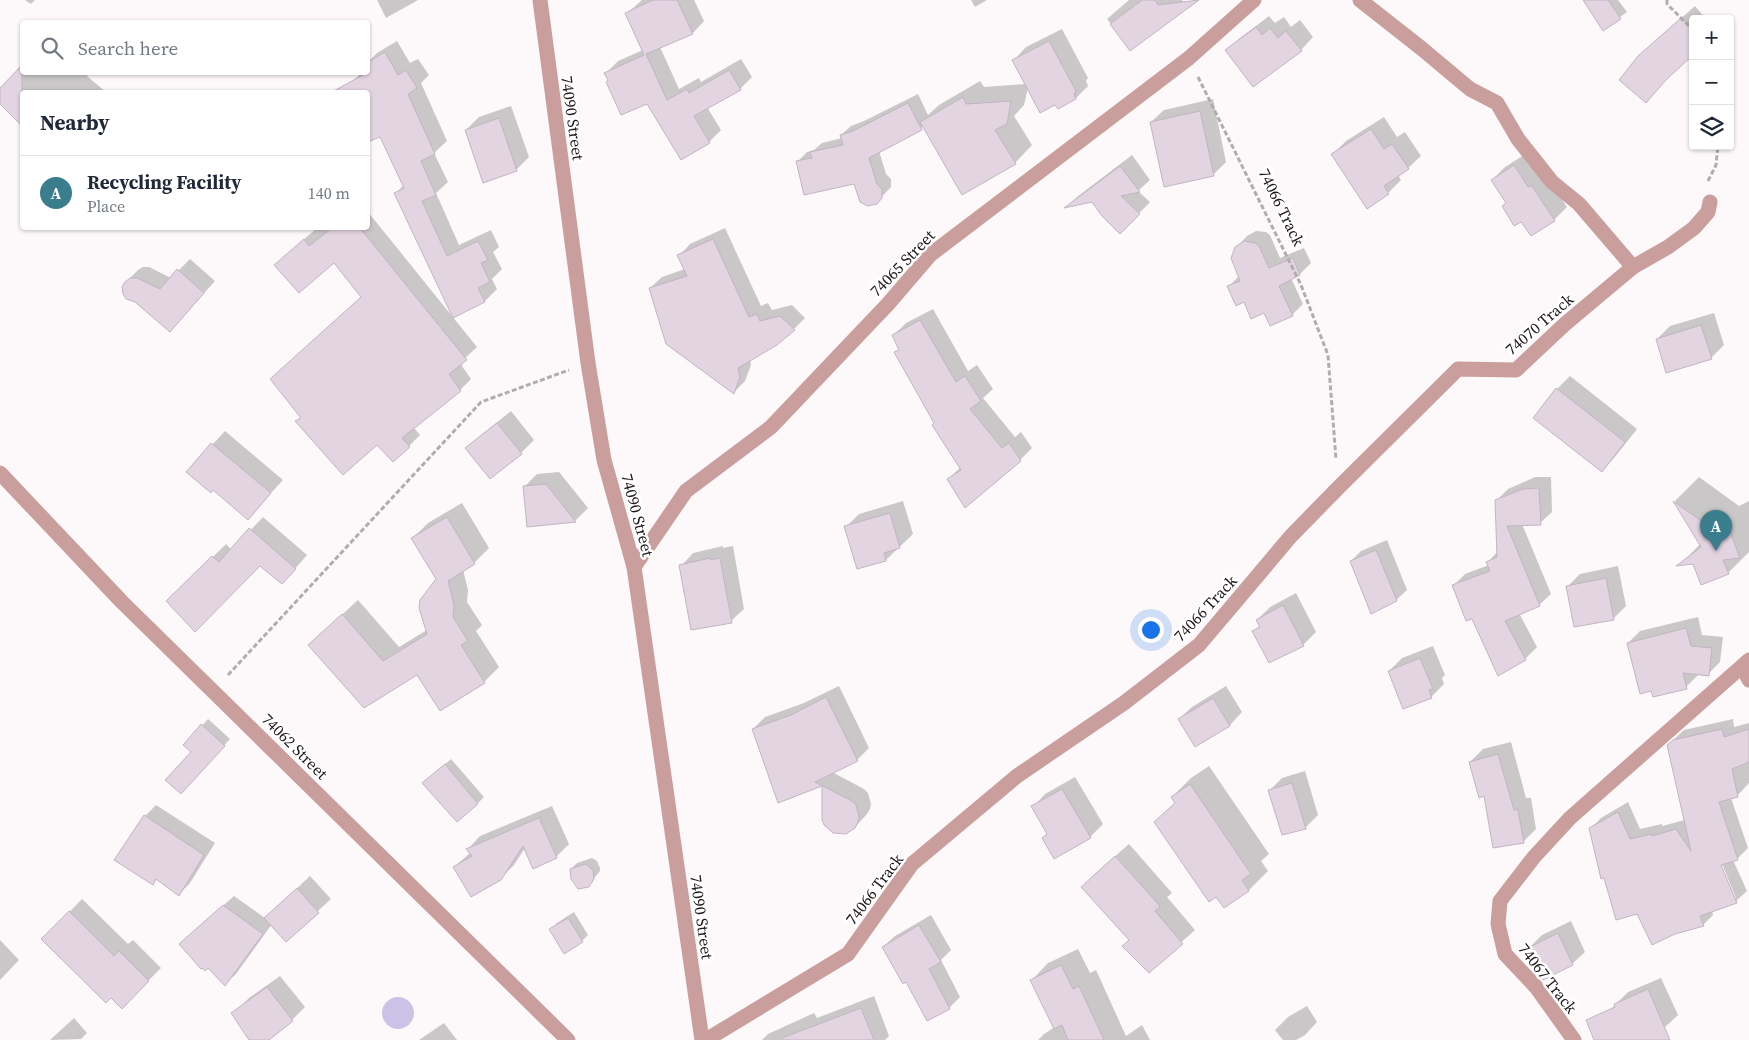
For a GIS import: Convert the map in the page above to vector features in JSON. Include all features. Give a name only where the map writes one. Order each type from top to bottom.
[{"type":"street","name":"74090 Street","points":[[540,0],[588,363],[604,460],[634,567],[702,1040]]},
{"type":"street","name":"74065 Street","points":[[634,567],[686,491],[771,427],[844,348],[888,304],[930,255],[1189,58],[1254,0]]},
{"type":"street","points":[[1360,0],[1470,89],[1497,103],[1518,139],[1552,182],[1579,204],[1632,267]]},
{"type":"street","name":"74070 Track","points":[[1339,487],[1458,368],[1516,370],[1565,324],[1632,267],[1668,247],[1694,228],[1708,212],[1710,202]]},
{"type":"street","name":"74062 Street","points":[[0,473],[122,602],[568,1040]]},
{"type":"street","name":"74066 Track","points":[[706,1040],[848,954],[912,864],[1017,776],[1124,703],[1198,645],[1292,536],[1339,487]]},
{"type":"street","points":[[1745,663],[1749,680]]},
{"type":"street","name":"74067 Track","points":[[1574,1040],[1536,987],[1505,954],[1498,924],[1500,900],[1534,857],[1570,818],[1745,663]]},
{"type":"path","points":[[1667,0],[1668,4],[1689,26]]},
{"type":"path","name":"74066 Track","points":[[1189,58],[1301,284],[1328,355],[1339,487]]},
{"type":"path","points":[[214,691],[481,402],[588,363]]},
{"type":"shaded area","points":[[398,997],[404,998],[409,1002],[413,1007],[413,1019],[409,1024],[404,1028],[398,1029],[392,1028],[387,1024],[383,1019],[382,1013],[383,1007],[387,1002],[392,998]]},
{"type":"building","points":[[653,0],[677,0],[693,34],[646,54],[667,100],[687,89],[689,93],[729,70],[741,90],[694,116],[710,143],[681,160],[647,104],[621,115],[606,82],[608,80],[604,73],[644,55],[625,13]]},
{"type":"building","points":[[1142,0],[1155,0],[1158,5],[1199,0],[1130,51],[1110,24]]},
{"type":"building","points":[[1583,0],[1608,0],[1621,19],[1603,31]]},
{"type":"building","points":[[1681,18],[1689,26],[1689,59],[1666,80],[1646,103],[1619,80],[1638,56]]},
{"type":"building","points":[[1256,27],[1262,35],[1270,28],[1278,38],[1286,31],[1302,51],[1253,87],[1225,50]]},
{"type":"building","points":[[1049,41],[1076,91],[1074,94],[1076,99],[1058,109],[1055,105],[1040,113],[1012,60]]},
{"type":"building","points":[[385,52],[398,75],[406,70],[417,88],[408,94],[435,154],[421,161],[436,195],[422,201],[447,256],[478,241],[488,260],[481,263],[490,282],[478,288],[485,302],[453,318],[394,193],[404,188],[380,137],[370,141],[370,90],[336,90],[363,75],[370,75],[370,61]]},
{"type":"building","points":[[20,67],[22,90],[20,90],[20,124],[0,104],[0,88]]},
{"type":"building","points":[[963,97],[966,104],[1011,101],[1007,124],[995,130],[1016,164],[962,195],[920,122]]},
{"type":"building","points":[[908,103],[922,130],[869,158],[877,184],[882,189],[882,198],[877,204],[868,206],[860,202],[854,184],[804,195],[796,161],[812,158],[810,152],[843,145],[840,135],[853,131]]},
{"type":"building","points":[[1200,111],[1214,176],[1164,187],[1150,122]]},
{"type":"building","points":[[499,118],[517,171],[483,183],[465,130]]},
{"type":"building","points":[[1371,129],[1384,149],[1392,144],[1409,169],[1384,186],[1389,194],[1367,209],[1331,154]]},
{"type":"building","points":[[1514,165],[1528,187],[1532,186],[1555,221],[1531,236],[1521,222],[1514,226],[1502,206],[1506,203],[1491,180]]},
{"type":"building","points":[[1120,166],[1140,192],[1121,196],[1140,214],[1120,234],[1102,216],[1092,202],[1064,208]]},
{"type":"building","points":[[329,230],[362,230],[467,360],[449,374],[461,391],[402,438],[410,447],[393,462],[377,445],[343,475],[295,421],[301,418],[270,379],[361,297],[334,263],[299,293],[274,265],[304,239],[309,246]]},
{"type":"building","points":[[713,239],[749,317],[757,314],[760,321],[780,316],[795,330],[777,345],[738,368],[740,377],[734,394],[666,344],[649,288],[687,276],[677,255]]},
{"type":"building","points":[[1244,241],[1255,243],[1259,246],[1269,268],[1293,258],[1300,275],[1279,286],[1293,316],[1270,326],[1264,313],[1251,319],[1244,302],[1236,306],[1227,286],[1240,281],[1231,258],[1235,247]]},
{"type":"building","points":[[177,269],[204,293],[170,332],[135,302],[126,299],[122,287],[130,278],[137,278],[160,289]]},
{"type":"building","points":[[920,320],[956,382],[965,376],[981,401],[970,409],[1002,448],[1009,443],[1021,461],[965,508],[947,479],[961,470],[932,425],[934,423],[894,352],[899,350],[892,335]]},
{"type":"building","points":[[1701,325],[1712,359],[1666,373],[1656,339]]},
{"type":"building","points":[[1556,388],[1625,442],[1602,472],[1533,418]]},
{"type":"building","points":[[497,423],[522,454],[490,479],[465,448]]},
{"type":"building","points":[[211,443],[271,493],[248,520],[213,490],[211,493],[186,472]]},
{"type":"building","points":[[546,484],[576,522],[527,527],[523,486]]},
{"type":"building","points":[[1539,488],[1541,525],[1507,526],[1540,606],[1505,621],[1526,660],[1498,676],[1472,619],[1466,621],[1452,585],[1490,571],[1486,562],[1497,557],[1495,500],[1523,489]]},
{"type":"building","points":[[1673,501],[1714,530],[1727,524],[1740,558],[1723,560],[1729,574],[1701,585],[1693,564],[1676,566],[1701,547]]},
{"type":"building","points":[[890,513],[900,548],[884,553],[886,561],[857,569],[844,526]]},
{"type":"building","points":[[447,517],[475,564],[448,581],[454,605],[453,617],[468,641],[461,645],[485,683],[440,711],[417,675],[364,708],[308,645],[342,614],[383,661],[427,634],[419,608],[420,600],[436,579],[411,538]]},
{"type":"building","points":[[249,528],[296,569],[282,584],[260,566],[195,632],[166,601],[212,556],[219,562]]},
{"type":"building","points":[[1376,550],[1397,601],[1371,614],[1350,561]]},
{"type":"building","points":[[710,558],[710,560],[720,558],[732,623],[691,630],[679,565]]},
{"type":"building","points":[[1606,578],[1614,620],[1574,627],[1566,586]]},
{"type":"building","points":[[1283,605],[1304,646],[1269,663],[1252,631],[1260,627],[1256,620]]},
{"type":"building","points":[[1686,628],[1691,646],[1712,648],[1709,676],[1683,673],[1687,689],[1653,697],[1651,691],[1640,694],[1627,643]]},
{"type":"building","points":[[1420,658],[1433,689],[1429,690],[1432,698],[1403,709],[1388,671]]},
{"type":"building","points":[[826,697],[858,761],[815,782],[852,801],[856,805],[859,817],[858,822],[855,828],[846,834],[833,833],[824,825],[822,819],[822,786],[778,803],[752,729],[791,715]]},
{"type":"building","points":[[1213,698],[1230,726],[1195,747],[1178,719]]},
{"type":"building","points":[[201,724],[225,746],[181,794],[165,780],[191,752],[183,745]]},
{"type":"building","points":[[1722,729],[1724,737],[1749,729],[1749,762],[1732,769],[1738,797],[1719,802],[1738,860],[1721,865],[1737,903],[1700,916],[1704,926],[1675,934],[1652,945],[1637,914],[1616,920],[1604,878],[1601,879],[1589,828],[1618,812],[1630,839],[1651,834],[1652,836],[1676,829],[1691,851],[1667,745],[1673,740]]},
{"type":"building","points":[[1498,754],[1514,810],[1518,810],[1524,843],[1493,848],[1484,796],[1479,798],[1469,762]]},
{"type":"building","points":[[445,764],[478,804],[457,822],[422,783]]},
{"type":"building","points":[[1292,783],[1306,829],[1282,835],[1268,790]]},
{"type":"building","points":[[1190,784],[1251,874],[1242,880],[1249,891],[1224,908],[1216,897],[1209,902],[1154,822],[1175,803],[1171,797]]},
{"type":"building","points":[[1062,789],[1091,838],[1054,859],[1042,838],[1047,834],[1031,806]]},
{"type":"building","points":[[144,815],[204,855],[179,896],[156,879],[153,885],[114,860]]},
{"type":"building","points":[[541,817],[540,820],[557,858],[533,869],[523,846],[501,880],[471,897],[453,867],[472,856],[466,849]]},
{"type":"building","points":[[1115,856],[1160,906],[1155,911],[1183,944],[1149,973],[1122,946],[1129,940],[1081,887]]},
{"type":"building","points":[[586,864],[593,870],[594,879],[589,887],[578,889],[571,879],[570,869]]},
{"type":"building","points":[[297,888],[319,913],[286,942],[264,918]]},
{"type":"building","points":[[223,905],[263,934],[225,986],[208,968],[205,971],[203,968],[201,969],[179,944]]},
{"type":"building","points":[[69,911],[114,956],[119,951],[149,981],[122,1009],[111,998],[106,1003],[41,939]]},
{"type":"building","points":[[568,918],[583,942],[564,954],[549,929]]},
{"type":"building","points":[[919,925],[941,962],[929,969],[950,1009],[927,1021],[906,982],[903,984],[882,947]]},
{"type":"building","points":[[1558,933],[1573,965],[1543,980],[1528,948]]},
{"type":"building","points":[[1061,965],[1073,989],[1079,986],[1104,1040],[1068,1040],[1062,1025],[1054,1029],[1030,980]]},
{"type":"building","points":[[267,987],[293,1021],[269,1040],[249,1040],[231,1013]]},
{"type":"building","points":[[1648,989],[1670,1040],[1594,1040],[1586,1020],[1615,1007],[1614,1004]]},
{"type":"building","points":[[861,1008],[874,1040],[782,1040],[782,1038]]},
{"type":"place","name":"Recycling Facility","points":[[1716,551]]}]
